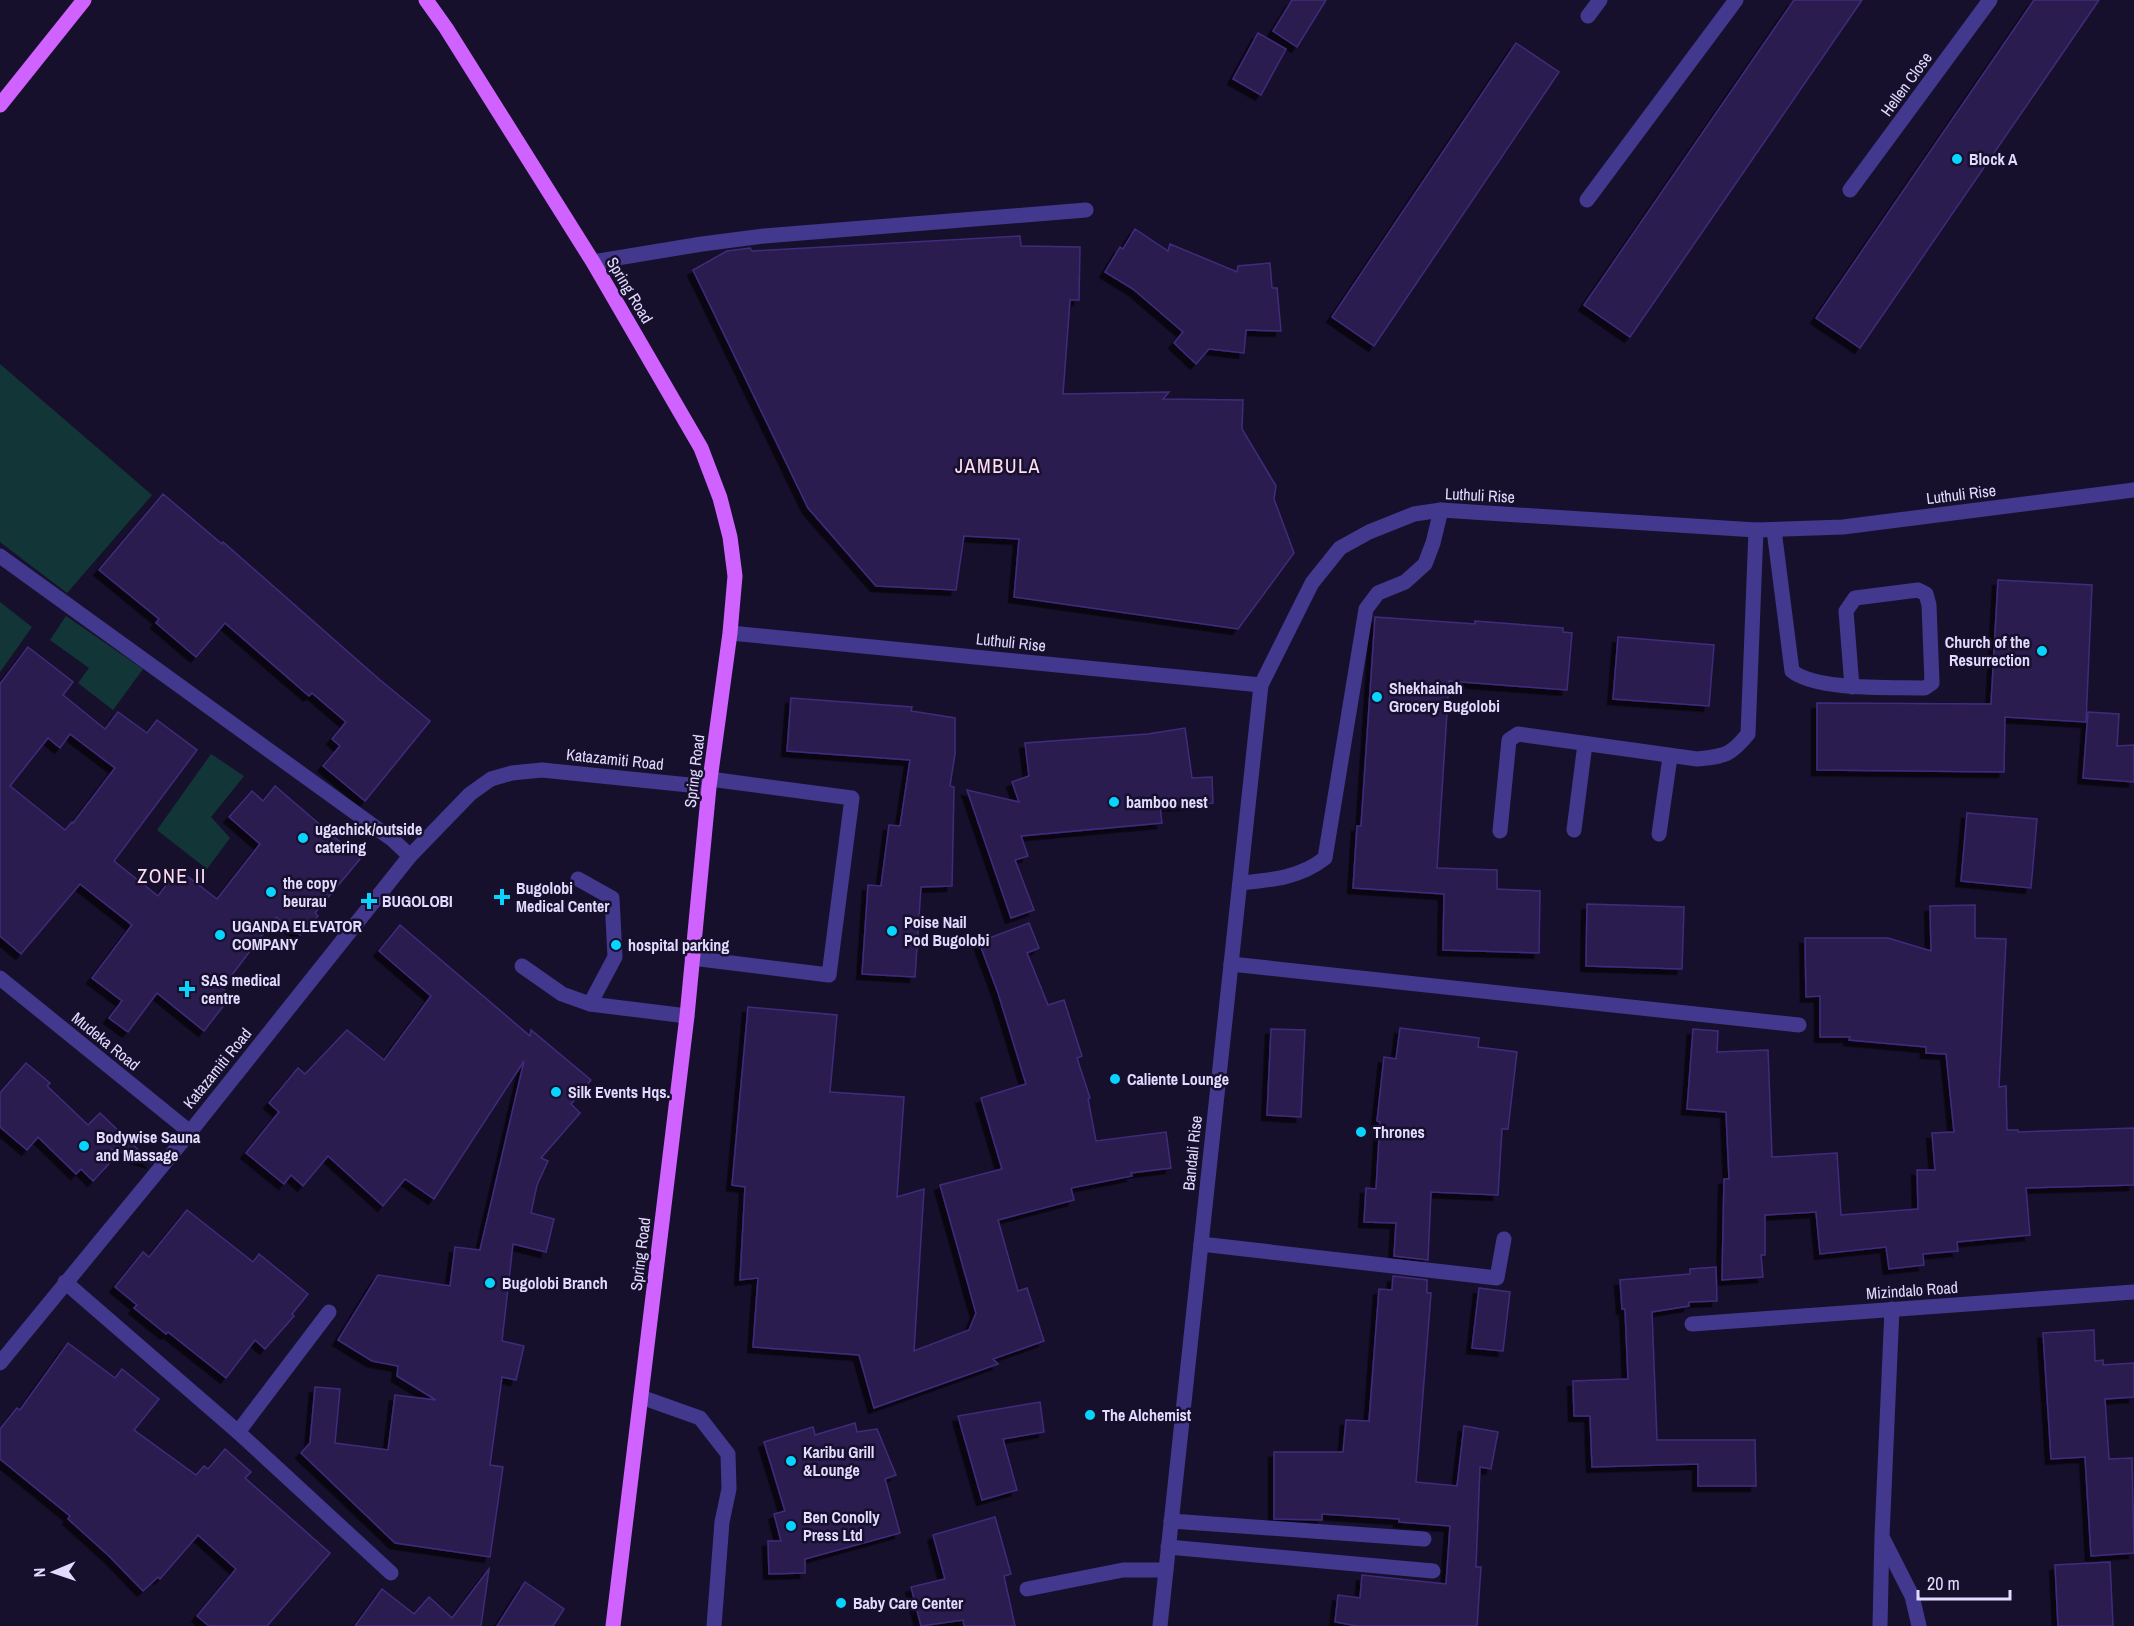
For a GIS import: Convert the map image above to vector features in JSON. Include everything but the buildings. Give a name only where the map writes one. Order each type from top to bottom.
[{"type":"main road","points":[[0,105],[84,0]]},
{"type":"main road","name":"Spring Road","points":[[426,0],[446,28],[593,262],[701,448],[720,498],[730,537],[735,576],[730,633],[710,783],[687,1016],[613,1626]]},
{"type":"street","points":[[1588,16],[1600,0]]},
{"type":"street","points":[[1587,200],[1736,0]]},
{"type":"street","name":"Hellen Close","points":[[1850,190],[1990,0]]},
{"type":"street","points":[[593,262],[764,236],[1086,210]]},
{"type":"street","name":"Luthuli Rise","points":[[730,633],[1261,685],[1312,583],[1340,548],[1369,532],[1413,514],[1441,510],[1774,530],[1843,527],[2134,490]]},
{"type":"street","points":[[1240,883],[1282,879],[1313,868],[1325,858],[1366,609],[1378,593],[1405,582],[1425,564],[1441,510]]},
{"type":"street","points":[[1500,831],[1509,740],[1518,734],[1670,757],[1698,759],[1720,757],[1734,751],[1748,734],[1756,530]]},
{"type":"street","points":[[1774,530],[1792,671],[1800,677],[1852,687],[1924,688],[1932,683],[1929,605],[1926,594],[1918,590],[1855,598],[1846,611],[1852,687]]},
{"type":"street","points":[[0,556],[393,840],[410,856]]},
{"type":"street","name":"Bandali Rise","points":[[1160,1626],[1261,685]]},
{"type":"street","points":[[1575,830],[1585,744]]},
{"type":"street","points":[[1659,834],[1670,757]]},
{"type":"street","name":"Katazamiti Road","points":[[0,1363],[410,856],[471,794],[491,779],[512,773],[542,770],[710,783],[852,798],[829,975],[693,958]]},
{"type":"street","points":[[578,879],[612,898],[615,957],[590,1004]]},
{"type":"street","points":[[1231,964],[1799,1025]]},
{"type":"street","points":[[522,966],[562,993],[590,1004],[687,1016]]},
{"type":"street","name":"Mudeka Road","points":[[0,978],[189,1132]]},
{"type":"street","points":[[1201,1244],[1497,1278],[1504,1239]]},
{"type":"street","points":[[65,1282],[238,1432],[391,1572]]},
{"type":"street","name":"Mizindalo Road","points":[[1692,1324],[2134,1292]]},
{"type":"street","points":[[1880,1626],[1892,1309]]},
{"type":"street","points":[[238,1432],[329,1312]]},
{"type":"street","points":[[642,1397],[700,1418],[728,1454],[729,1489],[722,1522],[714,1626]]},
{"type":"street","points":[[1171,1521],[1424,1539]]},
{"type":"street","points":[[1882,1536],[1912,1596],[1919,1626]]},
{"type":"street","points":[[1168,1547],[1433,1571]]},
{"type":"street","points":[[1027,1589],[1123,1570],[1166,1570]]},
{"type":"green space","points":[[0,364],[152,495],[67,593],[0,542]]},
{"type":"green space","points":[[0,602],[32,627],[0,672]]},
{"type":"green space","points":[[66,616],[143,669],[113,710],[78,683],[89,668],[50,640]]},
{"type":"green space","points":[[211,754],[244,776],[211,817],[230,838],[207,869],[157,830]]},
{"type":"place","name":"Block A","points":[[1957,159]]},
{"type":"place","name":"Church of the Resurrection","points":[[2042,651]]},
{"type":"place","name":"Shekhainah Grocery Bugolobi","points":[[1377,697]]},
{"type":"place","name":"bamboo nest","points":[[1114,802]]},
{"type":"place","name":"ugachick/outside catering","points":[[303,838]]},
{"type":"place","name":"the copy beurau","points":[[271,892]]},
{"type":"place","name":"Bugolobi Medical Center","points":[[502,897]]},
{"type":"place","name":"BUGOLOBI","points":[[369,901]]},
{"type":"place","name":"Poise Nail Pod Bugolobi","points":[[892,931]]},
{"type":"place","name":"UGANDA ELEVATOR COMPANY","points":[[220,935]]},
{"type":"place","name":"hospital parking","points":[[616,945]]},
{"type":"place","name":"SAS medical centre","points":[[187,989]]},
{"type":"place","name":"Caliente Lounge","points":[[1115,1079]]},
{"type":"place","name":"Silk Events Hqs.","points":[[556,1092]]},
{"type":"place","name":"Thrones","points":[[1361,1132]]},
{"type":"place","name":"Bodywise Sauna and Massage","points":[[84,1146]]},
{"type":"place","name":"Bugolobi Branch","points":[[490,1283]]},
{"type":"place","name":"The Alchemist","points":[[1090,1415]]},
{"type":"place","name":"Karibu Grill &Lounge","points":[[791,1461]]},
{"type":"place","name":"Ben Conolly Press Ltd","points":[[791,1526]]},
{"type":"place","name":"Baby Care Center","points":[[841,1603]]},
{"type":"district","name":"JAMBULA","points":[[998,466]]},
{"type":"district","name":"ZONE II","points":[[172,876]]}]
